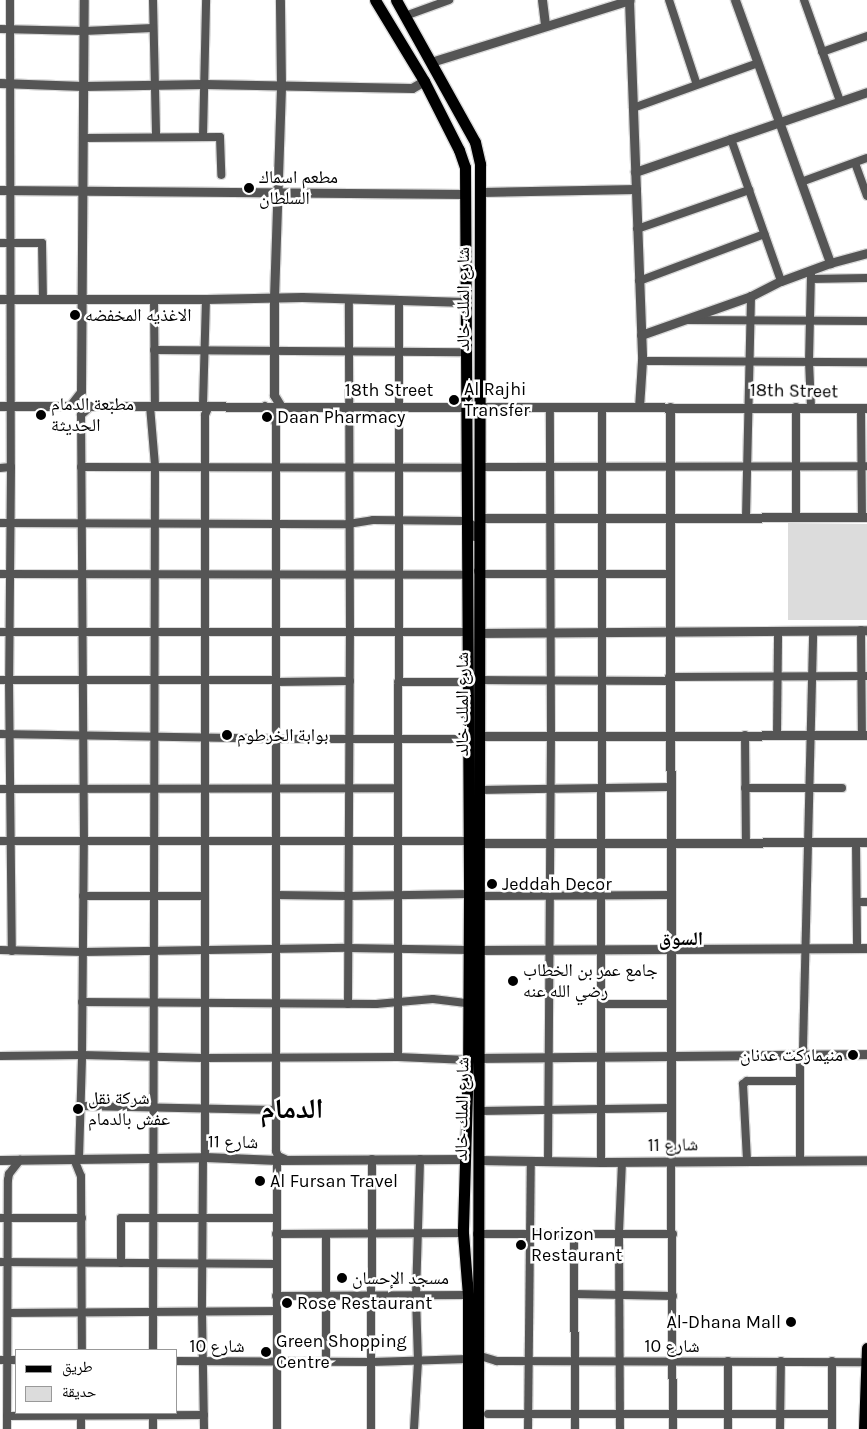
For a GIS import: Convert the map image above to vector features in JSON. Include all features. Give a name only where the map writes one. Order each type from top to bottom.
[{"type":"main road","name":"شارع الملك خالد","points":[[375,0],[424,81],[459,150],[465,167],[467,521],[479,633],[467,739],[474,842],[474,950],[480,1058],[473,1357]]},
{"type":"main road","name":"شارع الملك خالد","points":[[396,0],[475,142],[480,164],[481,406],[479,518],[467,632],[479,736],[480,790],[474,842]]},
{"type":"main road","name":"شارع الملك خالد","points":[[474,950],[468,1002],[463,1233],[478,1429]]},
{"type":"main road","points":[[464,1159],[479,1160]]},
{"type":"main road","points":[[864,1429],[867,1348]]},
{"type":"main road","points":[[468,1429],[473,1357]]},
{"type":"street","points":[[10,0],[11,468],[9,680],[12,951]]},
{"type":"street","points":[[70,406],[81,392],[84,0]]},
{"type":"street","points":[[154,0],[156,137]]},
{"type":"street","points":[[203,137],[206,0]]},
{"type":"street","points":[[280,0],[281,87],[274,298],[274,395],[280,405]]},
{"type":"street","points":[[405,16],[449,0]]},
{"type":"street","points":[[542,0],[545,26]]},
{"type":"street","points":[[431,62],[545,26],[601,4],[629,0],[642,361],[639,407]]},
{"type":"street","points":[[669,0],[697,85]]},
{"type":"street","points":[[735,0],[830,263]]},
{"type":"street","points":[[813,0],[804,1],[840,101]]},
{"type":"street","points":[[0,29],[84,31],[153,28]]},
{"type":"street","points":[[822,52],[867,36]]},
{"type":"street","points":[[633,108],[758,63]]},
{"type":"street","points":[[0,83],[83,86],[204,84],[281,87],[412,88],[424,81]]},
{"type":"street","points":[[635,172],[867,92]]},
{"type":"street","points":[[83,138],[220,137],[221,175]]},
{"type":"street","points":[[732,139],[781,281]]},
{"type":"street","points":[[801,182],[867,158]]},
{"type":"street","points":[[855,163],[867,196]]},
{"type":"street","points":[[481,192],[636,189]]},
{"type":"street","points":[[0,190],[465,194]]},
{"type":"street","points":[[637,229],[749,190]]},
{"type":"street","points":[[639,281],[765,234]]},
{"type":"street","points":[[0,242],[42,243],[43,299]]},
{"type":"street","points":[[811,275],[830,263],[867,253]]},
{"type":"street","points":[[811,275],[809,321],[811,407]]},
{"type":"street","points":[[641,336],[751,296],[781,281],[811,275],[867,278]]},
{"type":"street","points":[[0,299],[206,299],[302,296],[465,302]]},
{"type":"street","points":[[746,517],[751,296]]},
{"type":"street","points":[[153,1349],[155,896],[154,299]]},
{"type":"street","points":[[204,1429],[202,1218],[206,1109],[204,1058],[203,788],[206,299]]},
{"type":"street","points":[[348,1004],[350,681],[348,524],[349,299]]},
{"type":"street","points":[[398,300],[400,406],[398,466],[398,1057]]},
{"type":"street","points":[[683,320],[867,321]]},
{"type":"street","points":[[154,350],[465,352]]},
{"type":"street","points":[[642,361],[867,362]]},
{"type":"street","name":"18th Street","points":[[0,406],[280,405],[864,408]]},
{"type":"street","points":[[82,1349],[81,1176],[77,1159],[82,1106],[84,842],[82,787],[83,573],[81,415],[91,406]]},
{"type":"street","points":[[265,406],[274,416],[276,425],[275,1057],[276,1151],[281,1160],[276,1218],[276,1429]]},
{"type":"street","points":[[548,1162],[552,736],[550,406]]},
{"type":"street","points":[[601,1162],[600,574],[602,407]]},
{"type":"street","points":[[670,407],[670,1108],[673,1234],[673,1429]]},
{"type":"street","points":[[796,407],[796,517]]},
{"type":"street","points":[[479,518],[865,517],[864,408]]},
{"type":"street","points":[[81,467],[398,466],[468,468]]},
{"type":"street","points":[[480,467],[864,466]]},
{"type":"street","points":[[0,468],[11,468]]},
{"type":"street","points":[[0,523],[348,524],[373,520],[467,521]]},
{"type":"street","points":[[0,574],[669,574]]},
{"type":"street","points":[[800,1160],[800,1056],[803,1049],[813,630]]},
{"type":"street","points":[[479,633],[864,630],[864,735],[479,736]]},
{"type":"street","points":[[777,735],[778,631]]},
{"type":"street","points":[[0,632],[82,634],[154,632],[467,632]]},
{"type":"street","points":[[398,682],[600,681],[864,676]]},
{"type":"street","points":[[0,680],[350,681]]},
{"type":"street","points":[[0,734],[276,739],[467,739]]},
{"type":"street","points":[[745,735],[746,843]]},
{"type":"street","points":[[0,789],[82,787],[398,788]]},
{"type":"street","points":[[480,790],[670,787]]},
{"type":"street","points":[[745,788],[842,788]]},
{"type":"street","points":[[0,841],[867,842]]},
{"type":"street","points":[[856,843],[857,947]]},
{"type":"street","points":[[276,895],[671,895]]},
{"type":"street","points":[[83,896],[204,896]]},
{"type":"street","points":[[857,902],[867,902]]},
{"type":"street","points":[[0,950],[83,952],[154,950],[276,951],[348,948],[474,950],[806,946],[867,948]]},
{"type":"street","points":[[82,1002],[348,1004],[433,1000],[468,1002]]},
{"type":"street","points":[[601,1004],[670,1004]]},
{"type":"street","points":[[480,1058],[670,1058],[867,1054]]},
{"type":"street","points":[[0,1056],[82,1055],[154,1058],[398,1057],[468,1060]]},
{"type":"street","points":[[747,1160],[743,1084],[746,1081],[800,1080]]},
{"type":"street","points":[[82,1106],[276,1110]]},
{"type":"street","points":[[480,1110],[670,1108]]},
{"type":"street","name":"شارع 11","points":[[0,1160],[204,1157],[281,1160],[464,1159]]},
{"type":"street","points":[[371,1429],[372,1159]]},
{"type":"street","points":[[7,1429],[4,1360],[8,1313],[9,1262],[4,1218],[9,1174],[20,1160]]},
{"type":"street","points":[[414,1429],[418,1361],[416,1296],[420,1160]]},
{"type":"street","name":"شارع 11","points":[[479,1160],[671,1162],[867,1160]]},
{"type":"street","points":[[528,1429],[531,1161]]},
{"type":"street","points":[[620,1429],[619,1233],[622,1162]]},
{"type":"street","points":[[4,1218],[82,1218]]},
{"type":"street","points":[[121,1263],[121,1218],[276,1218]]},
{"type":"street","points":[[276,1234],[418,1235],[463,1233]]},
{"type":"street","points":[[326,1234],[328,1296],[326,1362]]},
{"type":"street","points":[[476,1234],[673,1234]]},
{"type":"street","points":[[574,1234],[575,1429]]},
{"type":"street","points":[[0,1262],[276,1264]]},
{"type":"street","points":[[574,1294],[673,1296]]},
{"type":"street","points":[[276,1296],[468,1295]]},
{"type":"street","points":[[8,1313],[276,1311]]},
{"type":"street","name":"شارع 10","points":[[178,1361],[372,1362],[473,1357],[497,1361],[866,1362]]},
{"type":"street","points":[[728,1361],[728,1429]]},
{"type":"street","points":[[780,1429],[781,1361]]},
{"type":"street","points":[[832,1362],[832,1429]]},
{"type":"street","points":[[7,1416],[81,1414],[204,1415]]},
{"type":"street","points":[[81,1414],[81,1429]]},
{"type":"street","points":[[153,1429],[154,1414]]},
{"type":"street","points":[[488,1414],[832,1414]]},
{"type":"green space","points":[[788,523],[867,524],[867,620],[788,620]]},
{"type":"place","name":"مطعم اسماك السلطان","points":[[249,188]]},
{"type":"place","name":"الاغذيه المخفضه","points":[[75,315]]},
{"type":"place","name":"Al Rajhi Transfer","points":[[454,400]]},
{"type":"place","name":"مطبعة الدمام الحديثة","points":[[41,415]]},
{"type":"place","name":"Daan Pharmacy","points":[[267,417]]},
{"type":"place","name":"بوابة الخرطوم","points":[[227,735]]},
{"type":"place","name":"Jeddah Decor","points":[[492,884]]},
{"type":"place","name":"جامع عمر بن الخطاب رضي الله عنه","points":[[513,981]]},
{"type":"place","name":"منيماركت عدنان","points":[[853,1055]]},
{"type":"place","name":"شركة نقل عفش بالدمام","points":[[78,1109]]},
{"type":"place","name":"Al Fursan Travel","points":[[260,1181]]},
{"type":"place","name":"Horizon Restaurant","points":[[521,1245]]},
{"type":"place","name":"مسجد الإحسان","points":[[342,1278]]},
{"type":"place","name":"Rose Restaurant","points":[[287,1303]]},
{"type":"place","name":"Al-Dhana Mall","points":[[791,1322]]},
{"type":"place","name":"Green Shopping Centre","points":[[266,1352]]},
{"type":"district","name":"السوق","points":[[681,940]]},
{"type":"district","name":"الدمام","points":[[292,1109]]}]
